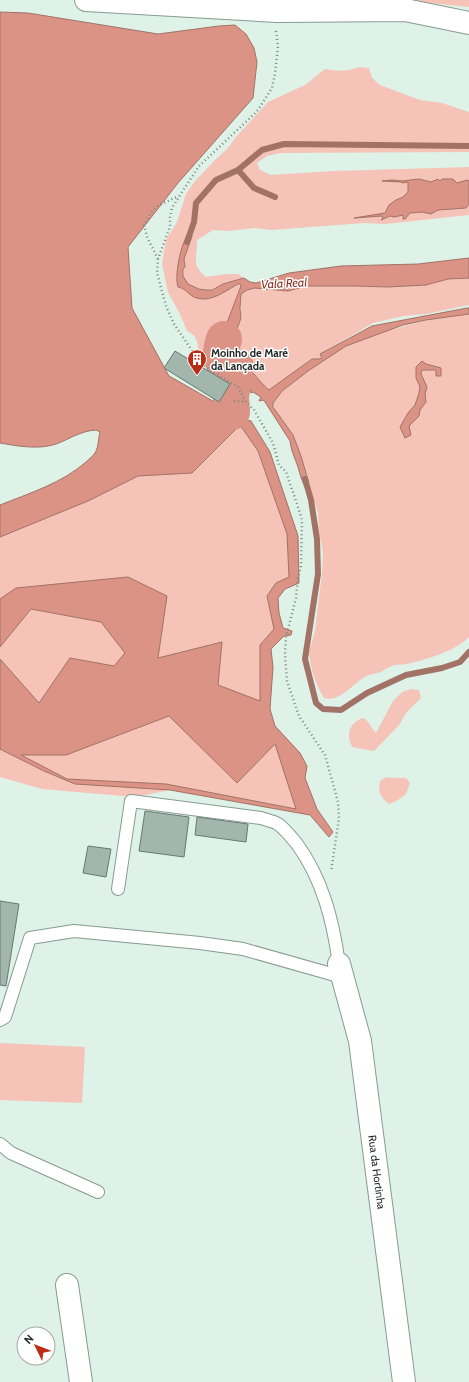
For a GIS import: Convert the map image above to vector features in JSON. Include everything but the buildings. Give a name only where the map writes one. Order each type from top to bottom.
[{"type":"street","points":[[86,0],[277,11],[405,10],[469,23]]},
{"type":"street","name":"Rua da Hortinha","points":[[341,971],[360,1041],[404,1382]]},
{"type":"street","points":[[67,1285],[81,1382]]},
{"type":"lane","points":[[0,1020],[5,1017],[30,938],[74,931],[243,949],[341,971],[335,932],[322,888],[306,857],[292,838],[278,824],[261,818],[131,801],[118,889]]},
{"type":"lane","points":[[0,1144],[11,1153],[98,1192]]},
{"type":"path","points":[[277,11],[275,25],[278,46],[272,88],[258,110],[199,166],[179,196],[172,208],[170,227],[158,259],[158,277],[166,306],[174,324],[201,364],[238,387],[246,402],[254,410],[273,442],[279,464],[286,472],[302,520],[301,566],[291,621],[286,637],[285,654],[287,681],[294,703],[299,716],[325,755],[338,802],[338,818],[332,869],[328,880],[322,888]]},
{"type":"path","points":[[158,259],[147,237],[144,226],[152,211],[159,205],[179,196]]},
{"type":"path","points":[[234,401],[246,402]]},
{"type":"shaded area","points":[[400,0],[469,0],[469,7]]},
{"type":"shaded area","points":[[359,67],[369,68],[372,78],[380,85],[420,100],[442,103],[469,112],[469,152],[280,153],[267,156],[257,163],[260,170],[271,175],[334,171],[469,167],[469,215],[385,224],[364,223],[271,230],[254,228],[230,231],[213,230],[197,240],[196,264],[198,268],[206,277],[238,274],[244,278],[208,290],[193,286],[184,280],[184,259],[191,239],[184,239],[181,287],[197,298],[205,299],[238,284],[241,286],[225,328],[217,343],[215,360],[207,365],[198,356],[198,344],[196,338],[187,331],[168,292],[162,264],[166,240],[177,222],[186,194],[195,181],[227,149],[268,102],[305,85],[325,69],[342,71]]},
{"type":"shaded area","points":[[469,278],[469,305],[373,323],[320,354],[322,357],[319,359],[312,359],[270,390],[263,386],[251,370],[237,363],[232,364],[229,362],[225,354],[230,336],[237,329],[241,318],[241,294],[247,290],[255,288],[288,291],[306,286],[388,287],[426,285],[448,279]]},
{"type":"shaded area","points":[[469,313],[469,637],[448,651],[415,662],[391,666],[381,672],[363,678],[342,695],[330,699],[324,698],[314,677],[309,653],[315,631],[322,573],[323,552],[319,532],[318,513],[293,435],[276,412],[273,403],[281,392],[298,377],[348,345],[407,325]]},
{"type":"shaded area","points":[[251,421],[270,452],[298,536],[299,583],[285,589],[278,599],[279,613],[283,628],[292,631],[291,635],[284,636],[271,649],[273,667],[270,709],[275,726],[300,753],[307,766],[305,778],[317,809],[333,832],[329,837],[310,815],[170,790],[135,797],[42,789],[0,777],[0,532]]},
{"type":"shaded area","points":[[411,689],[419,690],[421,698],[406,713],[399,725],[374,751],[352,747],[349,733],[352,726],[358,720],[363,718],[376,733],[393,701],[402,692]]},
{"type":"shaded area","points":[[386,777],[406,778],[410,783],[406,794],[389,804],[382,797],[379,788],[380,781]]},
{"type":"shaded area","points":[[0,1043],[85,1047],[82,1103],[0,1100]]},
{"type":"water","points":[[0,12],[28,13],[158,34],[235,25],[246,34],[254,48],[257,62],[253,98],[178,183],[128,247],[132,308],[169,376],[232,412],[239,418],[251,421],[270,452],[298,536],[299,583],[285,589],[278,598],[279,613],[283,628],[292,631],[291,635],[284,636],[271,649],[273,667],[270,709],[275,726],[300,753],[307,766],[305,778],[317,809],[333,832],[329,837],[310,815],[170,790],[75,784],[44,771],[0,749],[0,659],[39,703],[70,658],[114,666],[125,653],[101,622],[31,609],[0,647],[0,599],[16,588],[128,577],[167,596],[158,658],[222,642],[218,685],[260,701],[260,645],[274,629],[267,596],[276,583],[289,577],[287,534],[258,451],[240,425],[192,473],[138,476],[88,501],[0,537],[0,505],[56,482],[77,469],[95,453],[100,432],[96,430],[85,432],[56,444],[42,447],[28,447],[0,443]],"holes":[[[169,716],[237,783],[275,744],[296,809],[166,784],[67,779],[21,755],[66,755]]]},
{"type":"water","points":[[419,179],[431,182],[438,179],[440,181],[442,179],[453,179],[457,183],[467,180],[469,181],[469,204],[466,208],[438,210],[431,214],[422,212],[410,213],[405,219],[403,219],[403,215],[394,217],[390,216],[381,220],[383,218],[382,216],[354,218],[385,213],[389,205],[403,197],[408,192],[408,182],[382,181]]},
{"type":"water","points":[[188,234],[192,236],[184,259],[185,267],[183,269],[183,276],[188,284],[205,290],[212,290],[223,284],[244,278],[250,282],[256,283],[289,273],[341,266],[418,264],[469,258],[469,278],[448,279],[426,285],[388,287],[306,286],[288,291],[255,288],[247,290],[241,294],[241,318],[237,329],[230,336],[225,354],[229,362],[244,366],[269,390],[312,359],[322,358],[320,354],[372,326],[467,308],[469,308],[469,314],[403,325],[346,346],[308,371],[282,391],[273,403],[273,407],[293,435],[308,480],[306,489],[292,451],[290,441],[265,402],[263,400],[259,401],[261,397],[253,392],[251,393],[250,388],[240,383],[215,360],[217,343],[225,328],[241,286],[240,284],[217,296],[206,299],[194,297],[178,287],[177,275],[179,260]]},
{"type":"water","points":[[422,361],[426,364],[441,368],[441,376],[436,376],[436,370],[422,370],[421,374],[427,387],[425,394],[426,402],[420,410],[419,416],[409,426],[411,435],[405,438],[400,427],[408,413],[415,405],[419,393],[420,387],[416,378],[416,367]]},
{"type":"waterway","points":[[187,242],[194,222],[196,203],[216,180],[238,170],[262,150],[284,144],[469,146]]},
{"type":"waterway","points":[[238,170],[254,188],[275,197]]},
{"type":"waterway","name":"Vala Real","points":[[224,339],[221,349],[221,358],[230,366],[236,367],[231,396],[232,412]]},
{"type":"waterway","points":[[305,479],[311,500],[317,539],[318,574],[305,659],[316,703],[323,709],[341,710],[367,693],[406,675],[442,668],[460,662],[469,652]]},
{"type":"place","name":"Moinho de Maré da Lançada","points":[[197,376]]}]
